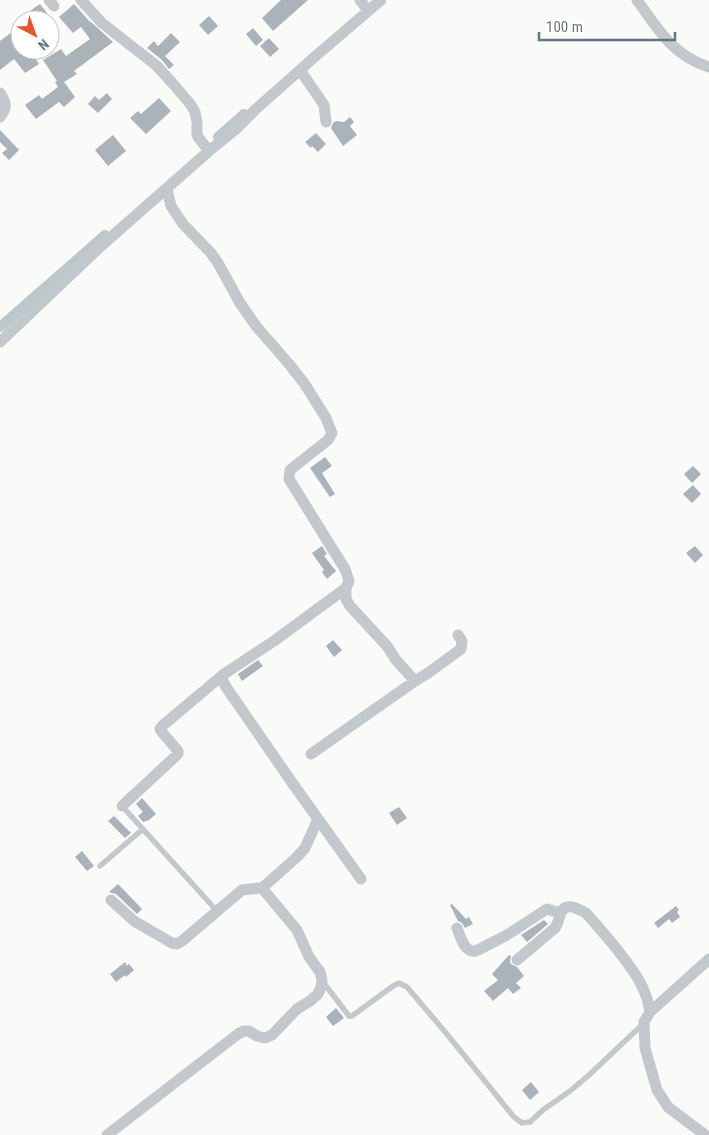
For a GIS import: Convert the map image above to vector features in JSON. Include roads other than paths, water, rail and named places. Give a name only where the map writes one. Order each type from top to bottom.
[{"type":"street","points":[[81,0],[102,23],[157,66],[176,86],[195,112],[197,134],[206,147]]},
{"type":"street","points":[[0,342],[101,246],[166,189],[206,147],[236,129],[300,70],[364,6],[381,0]]},
{"type":"street","points":[[637,0],[672,46],[684,56],[709,67]]},
{"type":"street","points":[[300,70],[324,105],[326,122]]},
{"type":"street","points":[[0,93],[5,103],[5,110],[0,117]]},
{"type":"street","points":[[166,189],[171,206],[183,224],[218,263],[240,303],[256,326],[304,383],[330,425],[332,433],[328,440],[290,470],[289,479],[345,569],[349,581],[346,588],[346,600],[415,681]]},
{"type":"street","points":[[122,806],[178,754],[178,751],[160,728],[224,674],[274,641],[346,588]]},
{"type":"street","points":[[311,754],[415,681],[428,674],[461,649],[462,641],[458,635]]},
{"type":"street","points":[[224,674],[222,679],[226,687],[361,879]]},
{"type":"street","points":[[111,900],[134,921],[177,944],[242,890],[262,888],[305,848],[318,819]]},
{"type":"street","points":[[107,1135],[238,1034],[249,1031],[265,1038],[272,1035],[297,1010],[318,994],[322,980],[320,972],[309,957],[297,930],[262,888]]},
{"type":"street","points":[[517,960],[555,928],[558,924],[560,913],[565,907],[570,906],[586,912],[630,967],[640,982],[648,1000],[645,1048],[657,1090],[668,1107],[705,1135]]},
{"type":"street","points":[[457,928],[464,945],[468,951],[472,952],[507,935],[547,909],[560,913]]},
{"type":"street","points":[[647,1017],[709,959]]},
{"type":"lane","points":[[122,806],[217,911]]},
{"type":"lane","points":[[100,866],[143,829]]},
{"type":"lane","points":[[322,980],[349,1016],[352,1016],[399,983],[407,987],[514,1117],[522,1123],[530,1122],[589,1075],[647,1017]]},
{"type":"waterway","points":[[218,137],[244,114]]},
{"type":"waterway","points":[[0,327],[105,235]]}]
